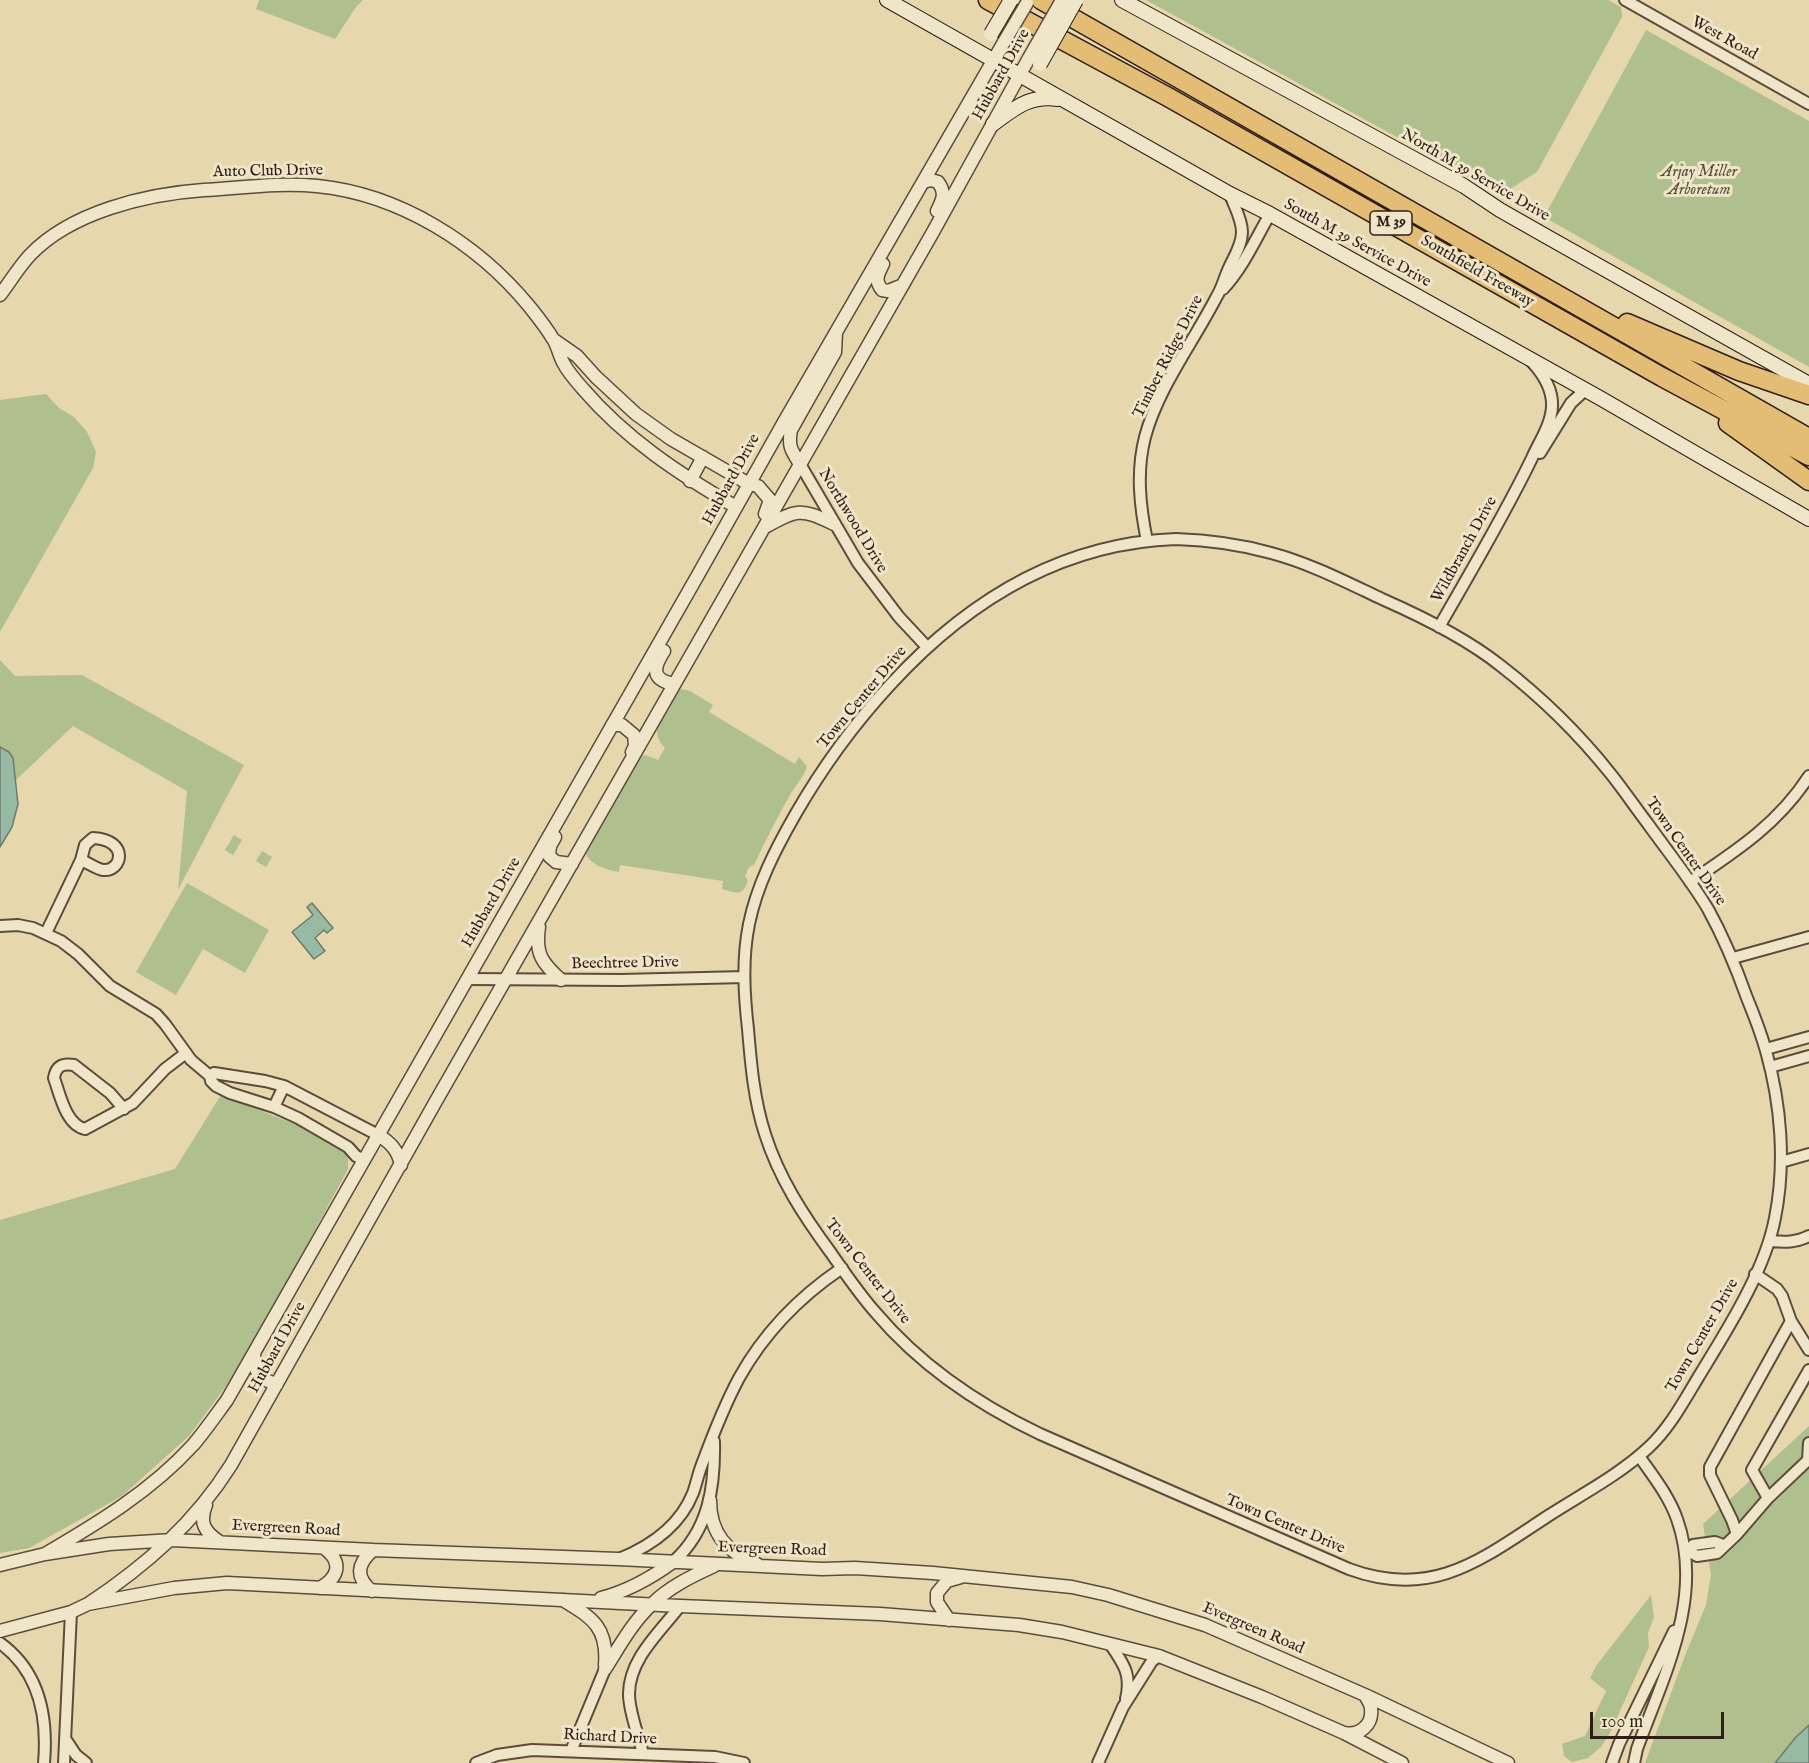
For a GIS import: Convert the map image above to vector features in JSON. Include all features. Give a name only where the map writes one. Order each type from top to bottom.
[{"type":"highway","name":"Southfield Freeway","points":[[988,0],[1168,97],[1662,377],[1809,456]]},
{"type":"highway","name":"Southfield Freeway","points":[[1041,0],[1809,438]]},
{"type":"highway","points":[[1517,271],[1682,348],[1809,395]]},
{"type":"highway","points":[[1662,377],[1809,481]]},
{"type":"main road","name":"South M 39 Service Drive","points":[[887,0],[1230,194],[1270,214],[1585,390],[1805,517]]},
{"type":"main road","points":[[969,46],[986,41],[1011,0]]},
{"type":"main road","points":[[1046,90],[1039,77],[1035,61],[1076,0]]},
{"type":"main road","name":"North M 39 Service Drive","points":[[1122,0],[1464,186],[1500,210],[1809,384]]},
{"type":"main road","points":[[993,124],[1021,104],[1038,98],[1063,99]]},
{"type":"street","name":"Hubbard Drive","points":[[45,1554],[117,1510],[169,1470],[227,1401],[836,332],[1029,0]]},
{"type":"street","name":"Hubbard Drive","points":[[88,1604],[110,1590],[172,1540],[209,1499],[231,1465],[1020,75],[1035,61],[1062,0]]},
{"type":"street","name":"West Road","points":[[1625,0],[1809,104]]},
{"type":"street","points":[[923,182],[931,180],[938,182],[943,188],[943,198],[932,223],[929,238]]},
{"type":"street","name":"Auto Club Drive","points":[[0,295],[29,256],[51,237],[72,224],[122,204],[172,193],[276,185],[316,186],[351,192],[394,206],[428,222],[455,238],[483,260],[528,304],[554,340],[564,365],[604,412],[659,460],[736,507]]},
{"type":"street","name":"Timber Ridge Drive","points":[[1147,541],[1140,490],[1145,438],[1156,406],[1219,293],[1241,239],[1241,224],[1230,194]]},
{"type":"street","points":[[903,284],[888,291],[882,290],[877,284],[877,276],[912,215],[914,199]]},
{"type":"street","name":"Timber Ridge Drive","points":[[1219,293],[1230,282],[1270,214]]},
{"type":"street","points":[[800,464],[791,450],[789,440],[791,430],[835,352],[836,332]]},
{"type":"street","name":"Auto Club Drive","points":[[554,340],[577,356],[618,399],[655,428],[749,484],[758,486],[766,493],[770,500],[768,509],[721,590],[716,611]]},
{"type":"street","name":"Wildbranch Drive","points":[[1517,488],[1549,421],[1552,409],[1550,392],[1542,374],[1530,360]]},
{"type":"street","name":"Wildbranch Drive","points":[[1439,627],[1517,488],[1571,403],[1585,390]]},
{"type":"street","points":[[604,412],[618,399]]},
{"type":"street","points":[[627,434],[639,426],[655,428]]},
{"type":"street","points":[[690,481],[703,457]]},
{"type":"street","name":"Northwood Drive","points":[[800,464],[853,556],[876,589],[927,647]]},
{"type":"street","points":[[764,527],[789,514],[800,512],[812,514],[834,524]]},
{"type":"street","points":[[1805,517],[1809,529]]},
{"type":"street","name":"Town Center Drive","points":[[1207,540],[1271,553],[1300,562],[1406,609],[1472,645],[1498,663],[1541,699],[1610,773],[1706,905],[1733,958],[1766,1049],[1778,1112],[1781,1162],[1775,1218],[1769,1241],[1755,1274],[1717,1348],[1665,1429],[1652,1445],[1614,1474],[1481,1559],[1452,1573],[1411,1580],[1372,1576],[1349,1569],[1040,1434],[990,1409],[946,1380],[911,1350],[872,1309],[790,1195],[765,1136],[754,1090],[744,977],[749,925],[766,870],[815,781],[848,735],[882,694],[927,647],[979,606],[1032,574],[1064,560],[1094,551],[1147,541],[1207,540]]},
{"type":"street","points":[[674,684],[658,678],[657,662],[697,592],[698,574]]},
{"type":"street","points":[[612,725],[622,725],[631,731],[634,735],[635,746],[615,780],[612,796]]},
{"type":"street","points":[[572,864],[556,862],[549,856],[550,846],[583,789],[584,775]]},
{"type":"street","points":[[1690,882],[1748,843],[1766,827],[1791,801],[1809,776]]},
{"type":"street","points":[[46,933],[81,860]]},
{"type":"street","points":[[541,919],[537,938],[540,957],[547,968],[561,980]]},
{"type":"street","points":[[0,926],[18,925],[46,933],[78,954],[110,986],[156,1014],[186,1053],[210,1076],[211,1081],[224,1090],[274,1107],[297,1118],[348,1147],[356,1156],[364,1160]]},
{"type":"street","points":[[1733,958],[1809,937]]},
{"type":"street","name":"Beechtree Drive","points":[[507,979],[744,977]]},
{"type":"street","points":[[468,978],[507,979]]},
{"type":"street","points":[[1766,1049],[1809,1037]]},
{"type":"street","points":[[124,1109],[110,1093],[74,1065],[67,1063],[59,1066],[55,1071],[54,1078],[70,1118],[79,1128],[85,1129],[124,1109],[165,1069],[186,1053]]},
{"type":"street","points":[[1770,1067],[1809,1056]]},
{"type":"street","points":[[210,1076],[214,1073],[284,1086],[378,1135],[395,1148],[400,1164]]},
{"type":"street","points":[[259,1102],[265,1081]]},
{"type":"street","points":[[274,1107],[284,1086]]},
{"type":"street","points":[[1781,1162],[1809,1154]]},
{"type":"street","points":[[1769,1241],[1800,1241],[1809,1236]]},
{"type":"street","points":[[618,1559],[652,1542],[678,1518],[693,1493],[713,1434],[739,1377],[785,1314],[810,1290],[842,1268]]},
{"type":"street","points":[[1755,1274],[1778,1289],[1791,1321],[1809,1350]]},
{"type":"street","points":[[1737,1534],[1710,1475],[1710,1467],[1791,1321]]},
{"type":"street","points":[[254,1353],[259,1376],[264,1381],[277,1384]]},
{"type":"street","points":[[1768,1498],[1752,1470],[1809,1370]]},
{"type":"street","points":[[588,1601],[641,1582],[673,1562],[695,1535],[704,1519],[715,1472],[713,1434]]},
{"type":"street","points":[[1687,1552],[1692,1545],[1715,1542],[1723,1545],[1737,1534],[1768,1498],[1808,1460],[1809,1443]]},
{"type":"street","points":[[1634,1763],[1637,1749],[1671,1659],[1685,1597],[1687,1552],[1669,1501],[1639,1456]]},
{"type":"street","points":[[209,1499],[203,1512],[204,1529],[221,1542]]},
{"type":"street","points":[[710,1500],[712,1522],[723,1542],[738,1555],[764,1567]]},
{"type":"street","name":"Evergreen Road","points":[[0,1565],[45,1554],[109,1544],[172,1540],[764,1567],[855,1568],[1072,1587],[1108,1595],[1205,1625],[1365,1695],[1508,1763]]},
{"type":"street","points":[[320,1588],[330,1582],[336,1574],[337,1563],[332,1554],[324,1548]]},
{"type":"street","points":[[372,1591],[364,1584],[360,1576],[360,1566],[373,1550]]},
{"type":"street","points":[[572,1750],[605,1669],[627,1634],[651,1604],[684,1581],[718,1564]]},
{"type":"street","points":[[949,1620],[937,1602],[937,1593],[947,1581],[965,1576]]},
{"type":"street","points":[[0,1631],[71,1612],[88,1604],[174,1588],[227,1583],[880,1614],[1018,1625],[1062,1632],[1159,1656],[1344,1733],[1402,1763]]},
{"type":"street","points":[[562,1599],[592,1620],[601,1632],[606,1649],[605,1669]]},
{"type":"street","points":[[643,1754],[629,1694],[633,1671],[645,1650],[680,1606]]},
{"type":"street","points":[[64,1763],[71,1612]]},
{"type":"street","points":[[1612,1763],[1619,1744],[1680,1620]]},
{"type":"street","points":[[0,1643],[20,1661],[38,1692],[44,1720],[44,1763]]},
{"type":"street","points":[[1110,1644],[1125,1665],[1129,1682],[1123,1707]]},
{"type":"street","points":[[1098,1763],[1123,1707],[1152,1661],[1159,1656]]},
{"type":"street","points":[[1344,1733],[1353,1735],[1367,1725],[1371,1718],[1371,1709],[1365,1695]]},
{"type":"street","points":[[66,1740],[76,1755],[86,1763]]},
{"type":"street","points":[[1601,1763],[1619,1744]]},
{"type":"street","name":"Richard Drive","points":[[476,1763],[520,1750],[572,1750],[715,1757],[744,1763]]},
{"type":"green space","points":[[259,0],[363,0],[335,39],[256,9]]},
{"type":"green space","points":[[1146,0],[1608,0],[1621,7],[1622,17],[1537,172],[1510,189],[1487,188]]},
{"type":"green space","name":"Arjay Miller Arboretum","points":[[1646,30],[1809,121],[1809,367],[1544,217]]},
{"type":"green space","points":[[46,394],[59,408],[74,417],[87,432],[96,452],[93,468],[0,632],[0,400]]},
{"type":"green space","points":[[0,660],[15,676],[82,675],[244,765],[178,890],[187,791],[73,726],[15,781],[14,765],[4,748],[0,747]]},
{"type":"green space","points":[[681,689],[690,691],[713,705],[709,712],[795,764],[799,757],[807,766],[754,865],[749,867],[745,876],[748,881],[744,890],[738,893],[722,889],[723,881],[620,865],[619,872],[608,870],[593,863],[585,850],[638,757],[645,755],[658,760],[665,748],[657,734],[660,720],[677,691]]},
{"type":"green space","points":[[234,835],[242,840],[233,855],[225,850]]},
{"type":"green space","points":[[262,851],[272,857],[266,867],[256,861]]},
{"type":"green space","points":[[187,883],[269,930],[245,973],[203,949],[176,995],[136,972]]},
{"type":"green space","points":[[221,1095],[297,1125],[348,1155],[348,1169],[275,1304],[229,1382],[189,1436],[122,1496],[29,1548],[0,1553],[0,1220],[175,1169]]},
{"type":"green space","points":[[1809,1426],[1809,1725],[1775,1763],[1645,1763],[1706,1605],[1711,1575],[1703,1524]]},
{"type":"green space","points":[[1651,1595],[1654,1617],[1648,1633],[1649,1647],[1610,1733],[1601,1747],[1588,1758],[1572,1762],[1564,1756],[1562,1744],[1585,1736],[1606,1691],[1590,1678],[1596,1666]]},
{"type":"shaded area","points":[[0,747],[9,752],[13,758],[18,804],[12,827],[0,847]]},
{"type":"shaded area","points":[[312,903],[333,928],[327,933],[324,930],[315,938],[325,951],[314,959],[292,932],[313,915],[307,907]]},
{"type":"shaded area","points":[[1809,1725],[1809,1763],[1775,1763],[1796,1737]]}]
